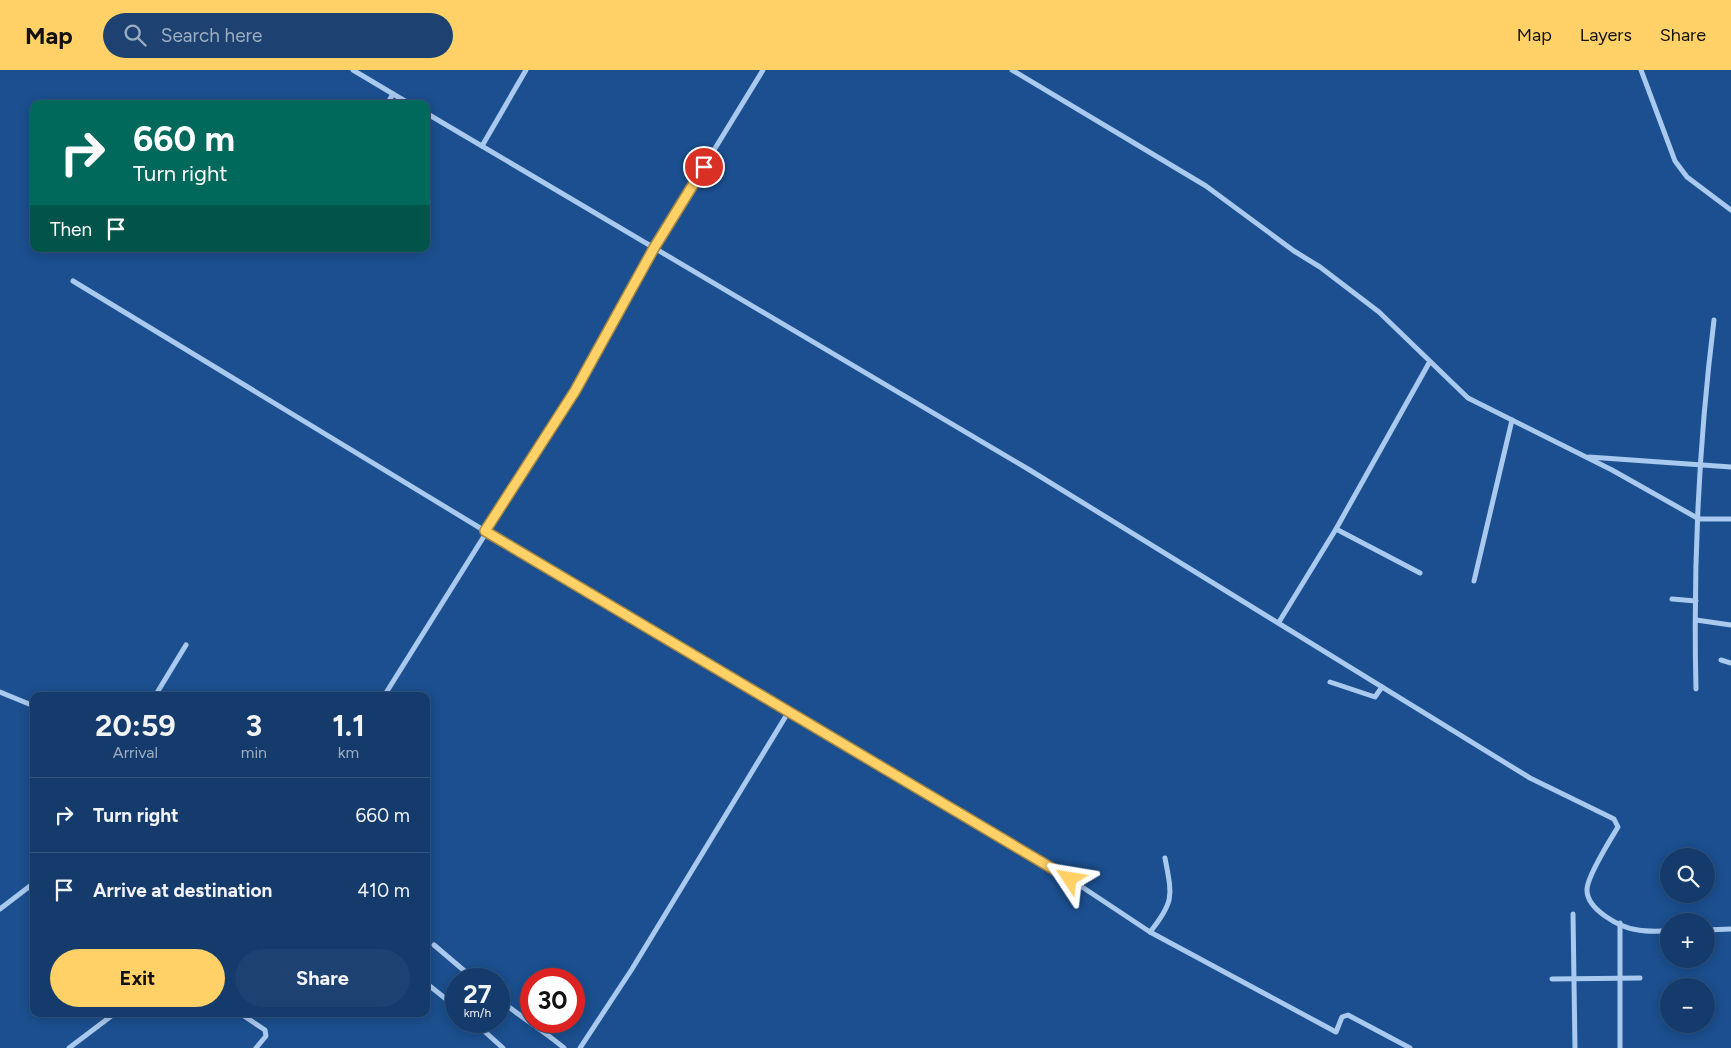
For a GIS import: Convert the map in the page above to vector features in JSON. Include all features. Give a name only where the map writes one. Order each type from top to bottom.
[{"type":"street","points":[[353,70],[403,100]]},
{"type":"street","points":[[482,146],[526,70]]},
{"type":"street","points":[[386,692],[485,531],[575,391],[654,248],[763,70]]},
{"type":"street","points":[[1012,70],[1206,186],[1294,251],[1320,267],[1379,312],[1429,363],[1468,398],[1586,457],[1699,519],[1731,519]]},
{"type":"street","points":[[1641,70],[1675,161],[1687,177],[1731,210]]},
{"type":"street","points":[[389,100],[393,94]]},
{"type":"street","points":[[430,115],[1028,469],[1530,778],[1614,819],[1618,827],[1604,850],[1587,888],[1588,898],[1601,914],[1620,923],[1636,930],[1660,931]]},
{"type":"street","points":[[73,281],[485,531],[1051,867],[1150,932],[1336,1032],[1342,1017],[1348,1015],[1410,1048]]},
{"type":"street","points":[[1696,689],[1696,601],[1699,519],[1706,389],[1714,320]]},
{"type":"street","points":[[1278,622],[1336,529],[1429,363]]},
{"type":"street","points":[[1474,581],[1512,420]]},
{"type":"street","points":[[1586,457],[1731,467]]},
{"type":"street","points":[[1336,529],[1420,573]]},
{"type":"street","points":[[1672,599],[1696,601]]},
{"type":"street","points":[[1696,620],[1731,625]]},
{"type":"street","points":[[157,692],[186,645]]},
{"type":"street","points":[[1721,660],[1731,663]]},
{"type":"street","points":[[1330,682],[1375,697],[1382,687]]},
{"type":"street","points":[[0,692],[30,704]]},
{"type":"street","points":[[580,1048],[632,969],[789,711]]},
{"type":"street","points":[[1150,932],[1165,913],[1170,900],[1165,858]]},
{"type":"street","points":[[0,909],[30,886]]},
{"type":"street","points":[[1573,914],[1575,1048]]},
{"type":"street","points":[[1620,923],[1620,1048]]},
{"type":"street","points":[[1715,930],[1731,929]]},
{"type":"street","points":[[434,945],[461,968]]},
{"type":"street","points":[[1552,979],[1640,978]]},
{"type":"street","points":[[430,986],[445,998]]},
{"type":"street","points":[[510,1009],[546,1032],[564,1048]]},
{"type":"street","points":[[69,1048],[110,1017]]},
{"type":"street","points":[[246,1017],[265,1030],[266,1036],[256,1048]]},
{"type":"street","points":[[486,1033],[503,1048]]},
{"type":"route","points":[[704,167],[654,248],[575,391],[485,531],[1070,879]]}]
